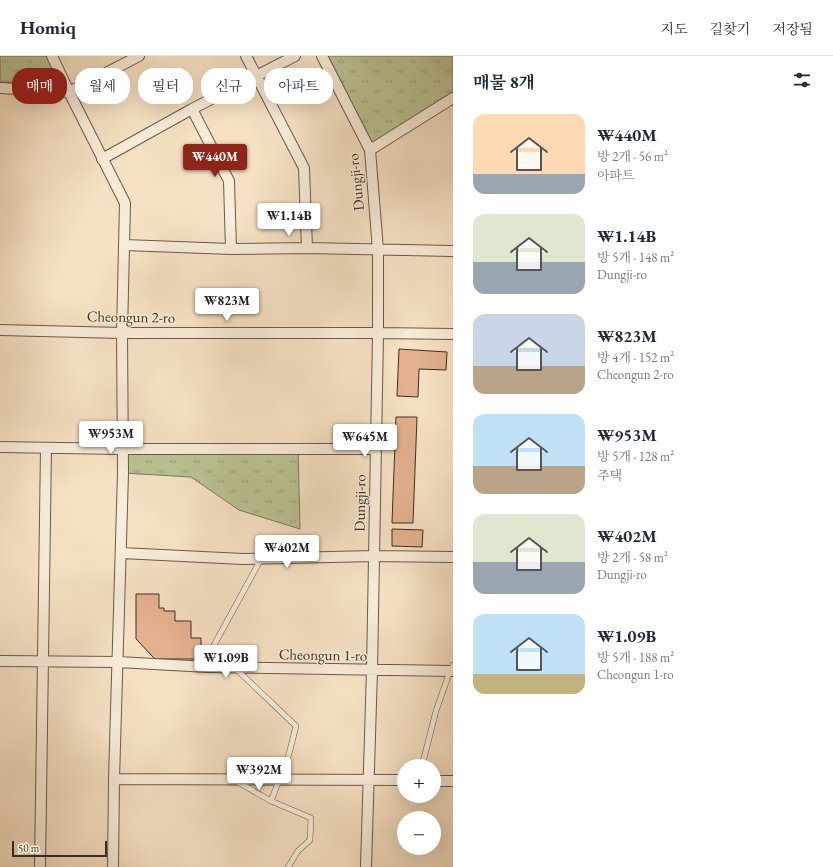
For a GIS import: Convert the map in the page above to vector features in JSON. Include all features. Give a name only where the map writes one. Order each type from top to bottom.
[{"type":"street","points":[[52,56],[125,203],[122,333],[121,553],[114,779],[113,867]]},
{"type":"street","points":[[0,88],[69,92],[139,56]]},
{"type":"street","points":[[246,56],[252,68]]},
{"type":"street","points":[[295,56],[256,76],[304,168],[307,248]]},
{"type":"street","name":"Dungji-ro","points":[[322,56],[370,150],[378,250],[372,670],[366,867]]},
{"type":"street","points":[[370,150],[453,98]]},
{"type":"street","points":[[102,159],[202,104]]},
{"type":"street","points":[[192,109],[229,181],[231,249]]},
{"type":"street","points":[[124,246],[231,249],[307,248],[453,251]]},
{"type":"street","name":"Cheongun 2-ro","points":[[0,330],[122,333],[453,334]]},
{"type":"street","points":[[0,447],[122,449],[376,449]]},
{"type":"street","points":[[40,867],[46,448]]},
{"type":"street","points":[[121,553],[243,559],[374,556],[453,557]]},
{"type":"street","name":"Cheongun 1-ro","points":[[0,661],[118,662],[235,668],[372,670],[452,669]]},
{"type":"street","points":[[114,779],[397,780]]},
{"type":"street","points":[[441,781],[453,781]]},
{"type":"lane","points":[[262,558],[213,647],[296,726],[289,754],[270,801]]},
{"type":"lane","points":[[424,759],[436,710],[452,669]]},
{"type":"lane","points":[[233,779],[270,801],[312,818],[310,840],[298,851],[288,867]]},
{"type":"green space","points":[[0,56],[48,56],[53,68],[12,68],[12,82],[0,82]]},
{"type":"green space","points":[[321,56],[453,56],[453,97],[370,150],[333,79],[333,68],[327,68]]},
{"type":"green space","points":[[122,449],[298,449],[300,529],[239,510],[191,477],[123,473]]},
{"type":"building","points":[[399,349],[447,352],[446,370],[419,369],[418,397],[397,396]]},
{"type":"building","points":[[396,417],[417,417],[413,523],[392,523]]},
{"type":"building","points":[[392,529],[423,530],[422,547],[392,546]]},
{"type":"building","points":[[136,594],[159,594],[159,608],[164,608],[164,611],[175,611],[175,621],[191,621],[191,638],[201,638],[201,659],[155,659],[136,639]]}]
